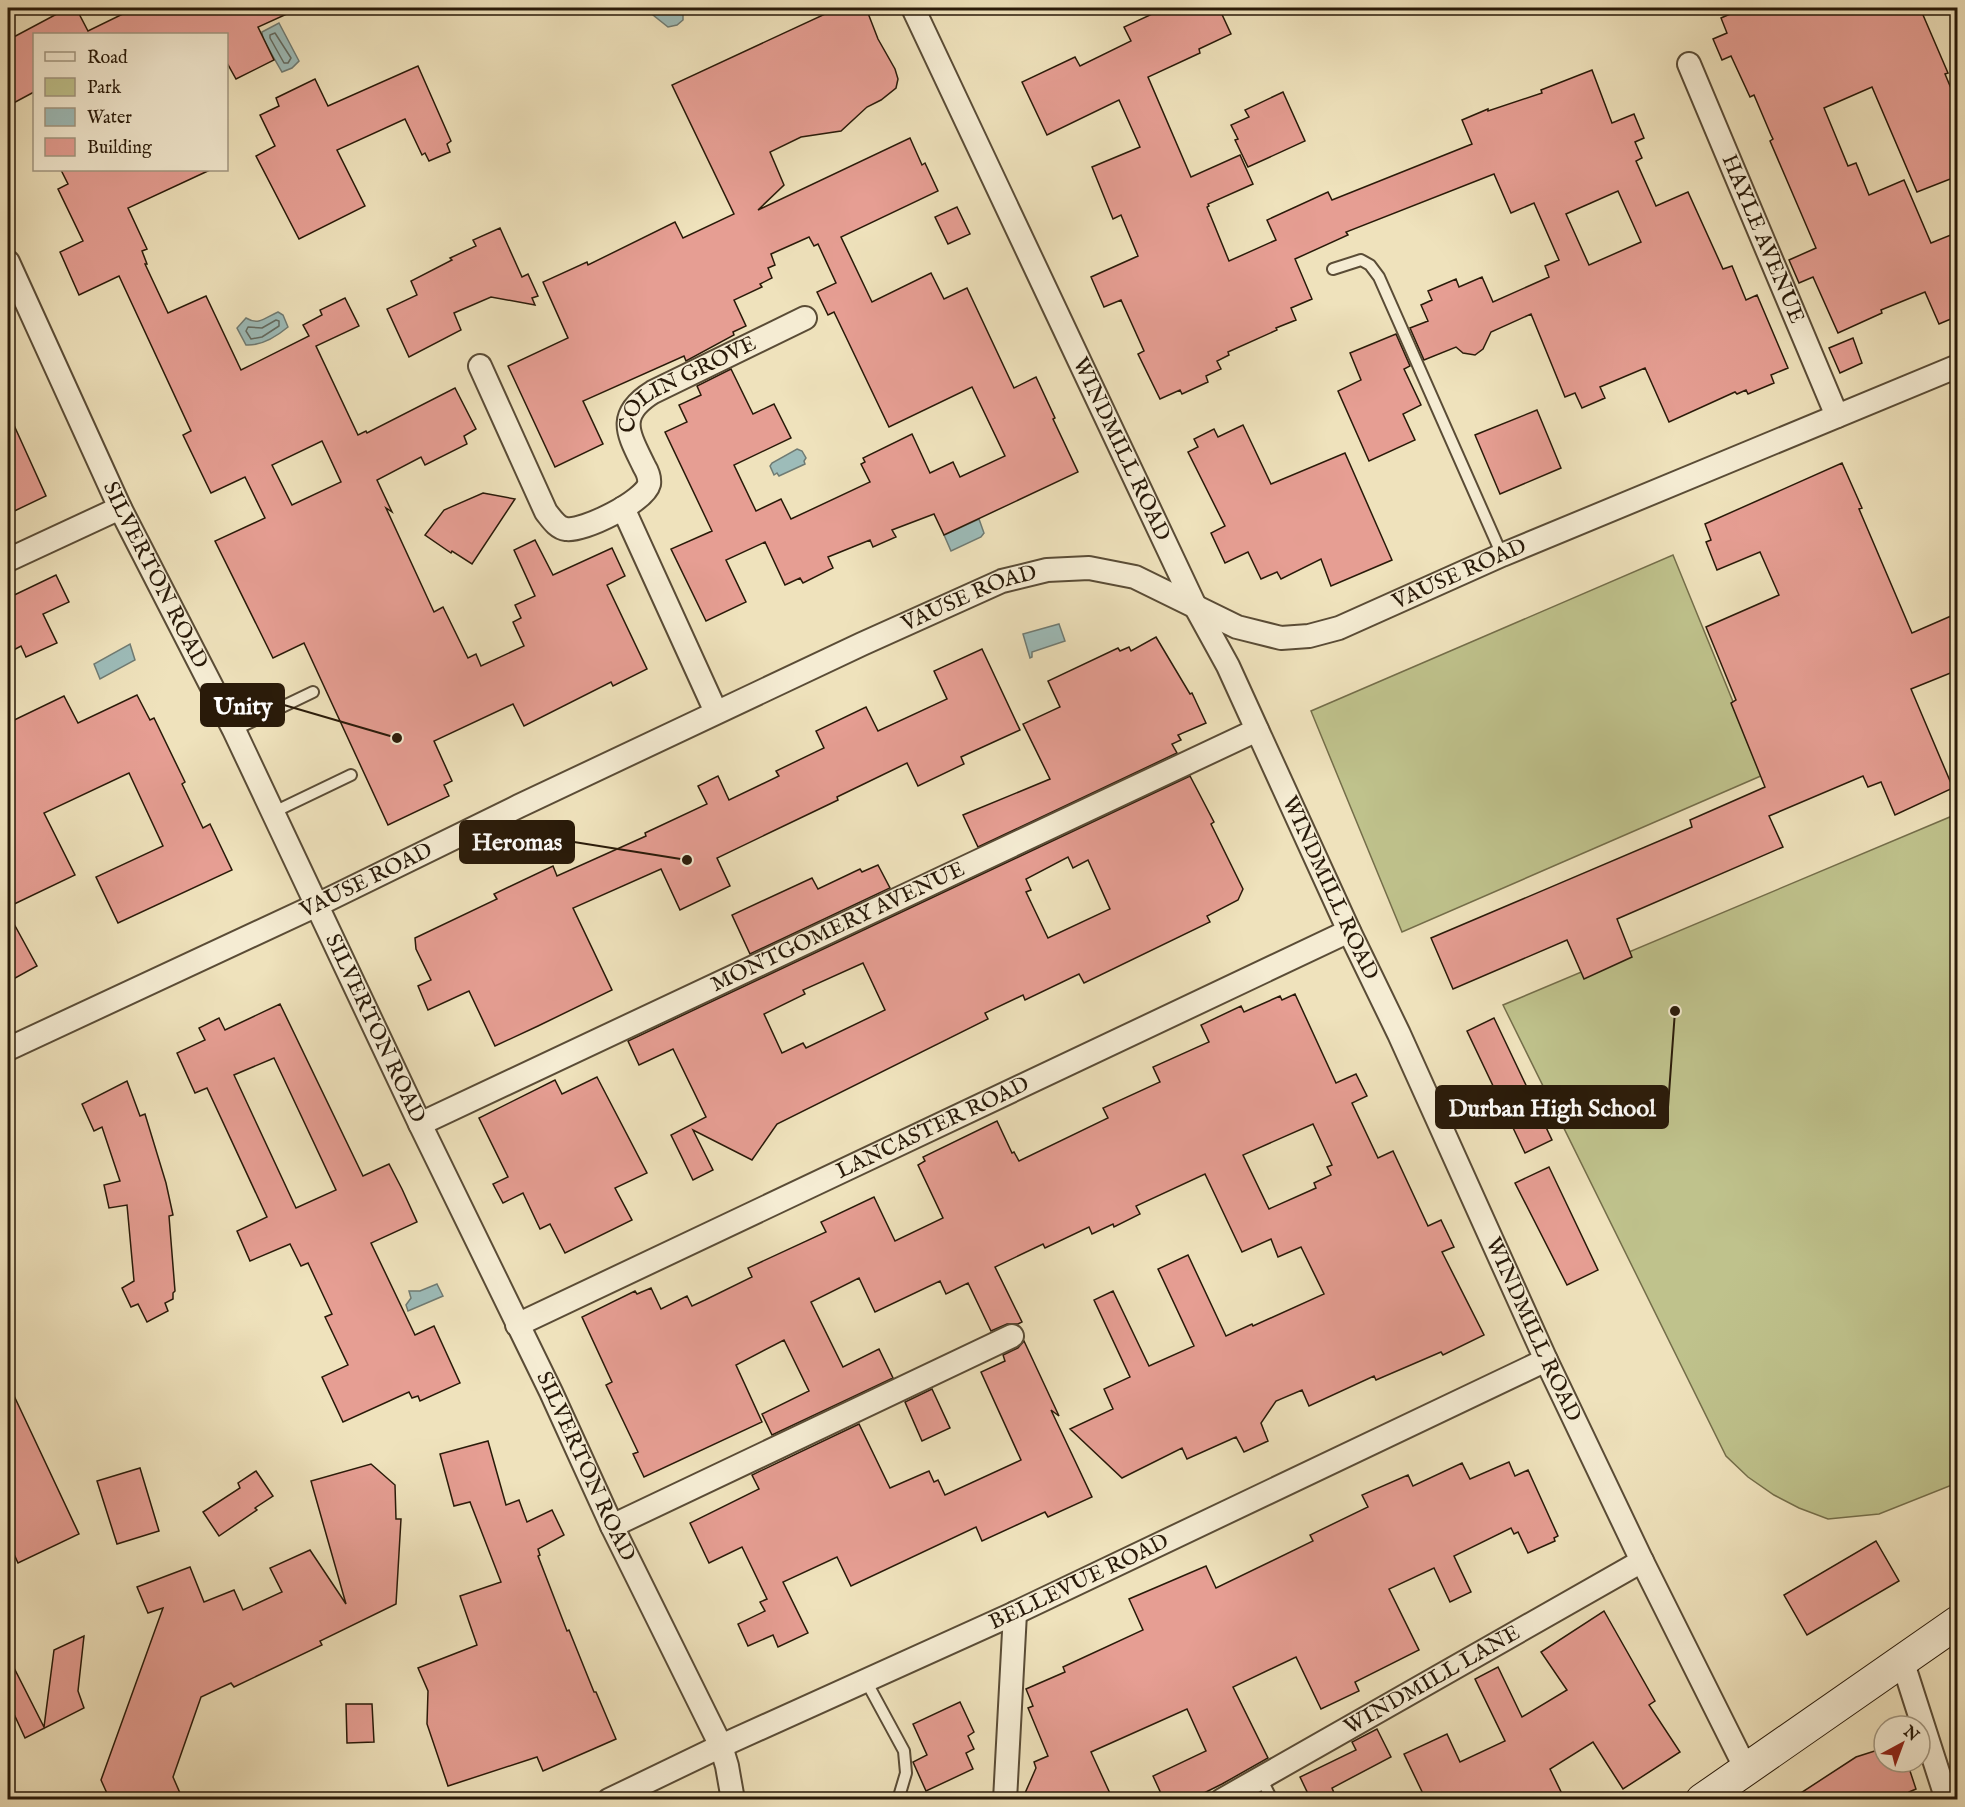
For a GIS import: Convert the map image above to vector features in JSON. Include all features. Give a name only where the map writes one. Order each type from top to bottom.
[{"type":"main road","points":[[1702,1800],[1958,1622]]},
{"type":"street","name":"WINDMILL ROAD","points":[[913,8],[1195,606],[1228,666],[1349,932],[1408,1053],[1546,1360],[1642,1561],[1746,1769]]},
{"type":"street","name":"HAYLE AVENUE","points":[[1689,64],[1837,416]]},
{"type":"street","name":"SILVERTON ROAD","points":[[8,262],[120,508],[274,812],[612,1526],[721,1746],[733,1800]]},
{"type":"street","name":"COLIN GROVE","points":[[480,366],[546,512],[556,524],[564,529],[576,529],[623,508],[645,491],[649,482],[647,473],[628,426],[633,408],[638,401],[805,318]]},
{"type":"street","name":"VAUSE ROAD","points":[[8,1049],[317,905],[717,712],[1002,581],[1047,570],[1089,568],[1135,577],[1237,627],[1281,638],[1309,636],[1339,628],[1502,555],[1958,366]]},
{"type":"street","points":[[8,560],[120,508]]},
{"type":"street","points":[[623,508],[717,712]]},
{"type":"street","name":"MONTGOMERY AVENUE","points":[[420,1124],[1257,730]]},
{"type":"street","name":"LANCASTER ROAD","points":[[517,1325],[1349,932]]},
{"type":"street","points":[[612,1526],[1011,1336]]},
{"type":"street","name":"BELLEVUE ROAD","points":[[609,1800],[721,1746],[1015,1613],[1546,1360]]},
{"type":"street","name":"WINDMILL LANE","points":[[1222,1800],[1642,1561]]},
{"type":"street","points":[[1005,1800],[1015,1613]]},
{"type":"street","points":[[1902,1660],[1947,1800]]},
{"type":"lane","points":[[1333,269],[1361,260],[1370,265],[1379,276],[1502,555]]},
{"type":"lane","points":[[234,730],[313,692]]},
{"type":"lane","points":[[274,812],[351,776]]},
{"type":"lane","points":[[866,1682],[904,1751],[906,1773],[898,1800]]},
{"type":"lane","points":[[1261,1778],[1272,1800]]},
{"type":"green space","points":[[1673,555],[1763,775],[1402,932],[1311,711]]},
{"type":"green space","points":[[1957,814],[1957,1483],[1879,1514],[1828,1519],[1774,1495],[1748,1477],[1726,1456],[1503,1005]]},
{"type":"water","points":[[650,8],[673,8],[683,15],[683,20],[677,25],[668,27],[653,15]]},
{"type":"water","points":[[279,23],[299,61],[292,68],[282,72],[263,39],[262,32]]},
{"type":"water","points":[[278,312],[283,315],[288,327],[268,340],[246,345],[237,328],[246,318],[259,321]]},
{"type":"water","points":[[797,449],[802,451],[806,458],[805,464],[779,476],[777,473],[774,475],[770,466],[772,463]]},
{"type":"water","points":[[979,519],[984,533],[981,537],[951,551],[944,535]]},
{"type":"water","points":[[1059,624],[1065,641],[1032,652],[1030,658],[1023,634]]},
{"type":"water","points":[[130,644],[135,660],[100,679],[94,664]]},
{"type":"water","points":[[437,1284],[443,1296],[408,1311],[406,1305],[411,1298],[409,1291],[420,1291]]},
{"type":"building","points":[[68,8],[76,8],[88,31],[135,8],[300,8],[258,27],[274,60],[236,79],[228,65],[228,33],[33,33],[33,93],[8,106],[8,40]]},
{"type":"building","points":[[838,8],[866,8],[878,39],[895,69],[898,79],[896,88],[881,100],[867,107],[841,131],[801,137],[770,152],[784,185],[758,210],[910,138],[922,165],[925,163],[938,191],[841,237],[872,302],[931,273],[944,299],[967,288],[1014,388],[1036,377],[1078,472],[944,535],[934,514],[892,530],[896,537],[873,547],[870,540],[828,557],[833,568],[803,583],[800,578],[785,585],[765,542],[726,560],[746,602],[706,621],[671,549],[712,531],[665,432],[687,422],[679,405],[701,395],[697,386],[731,369],[753,414],[774,404],[791,438],[734,465],[756,511],[781,499],[791,519],[870,482],[861,464],[865,462],[863,458],[912,434],[930,473],[953,462],[960,477],[1005,456],[972,387],[889,427],[834,312],[828,315],[817,292],[836,283],[818,244],[814,246],[809,237],[771,254],[775,265],[768,268],[772,278],[760,284],[762,287],[734,300],[746,326],[733,332],[734,335],[686,361],[684,356],[583,401],[603,444],[555,467],[508,366],[568,338],[543,282],[587,262],[588,265],[675,222],[683,238],[734,214],[672,85]]},
{"type":"building","points":[[1165,8],[1219,8],[1231,34],[1199,49],[1200,53],[1148,77],[1191,177],[1240,155],[1253,184],[1208,204],[1207,207],[1229,261],[1276,240],[1267,220],[1328,192],[1332,200],[1472,144],[1462,120],[1488,109],[1488,111],[1542,93],[1541,90],[1592,70],[1612,123],[1634,114],[1644,138],[1635,142],[1642,158],[1636,161],[1656,206],[1688,192],[1723,269],[1732,266],[1746,300],[1757,295],[1788,368],[1771,375],[1774,383],[1748,394],[1746,390],[1737,394],[1735,392],[1669,422],[1645,368],[1600,387],[1605,398],[1582,408],[1575,393],[1565,397],[1531,314],[1491,332],[1483,349],[1475,355],[1463,353],[1456,347],[1424,360],[1410,328],[1428,321],[1421,305],[1432,300],[1428,291],[1456,279],[1459,287],[1482,277],[1493,302],[1549,277],[1545,266],[1559,260],[1534,203],[1511,213],[1494,174],[1346,232],[1348,235],[1295,259],[1312,299],[1291,308],[1296,320],[1228,352],[1229,355],[1217,361],[1221,369],[1206,376],[1208,382],[1182,394],[1180,390],[1160,399],[1138,354],[1144,351],[1121,300],[1104,307],[1091,277],[1138,256],[1121,215],[1113,219],[1092,167],[1140,147],[1119,100],[1047,135],[1022,82],[1075,57],[1080,66],[1131,41],[1124,27]],"holes":[[[1618,191],[1641,242],[1589,265],[1566,214]]]},
{"type":"building","points":[[1744,8],[1920,8],[1948,73],[1945,74],[1958,105],[1958,176],[1917,192],[1872,87],[1824,108],[1848,166],[1856,163],[1869,195],[1904,180],[1931,243],[1958,232],[1958,316],[1939,324],[1925,292],[1881,310],[1882,313],[1838,333],[1813,277],[1799,283],[1789,260],[1816,248],[1770,141],[1773,139],[1754,95],[1750,97],[1731,56],[1722,60],[1713,39],[1727,33],[1721,18]]},
{"type":"building","points":[[418,66],[451,141],[447,144],[450,152],[429,161],[425,153],[422,155],[405,119],[337,150],[365,206],[299,239],[256,156],[275,146],[260,115],[279,106],[276,98],[315,79],[328,106]]},
{"type":"building","points":[[1283,92],[1305,141],[1248,167],[1235,140],[1238,139],[1231,125],[1249,117],[1245,110]]},
{"type":"building","points":[[62,171],[208,171],[128,208],[147,249],[142,251],[147,264],[145,264],[168,313],[206,296],[241,370],[309,336],[303,325],[322,315],[320,310],[345,298],[359,326],[316,346],[358,435],[366,431],[367,433],[455,388],[476,429],[464,436],[467,444],[425,465],[421,457],[377,480],[392,512],[386,508],[434,612],[443,607],[468,658],[476,654],[481,666],[524,646],[513,622],[521,618],[515,605],[535,596],[514,550],[535,540],[553,575],[612,548],[625,576],[607,585],[647,669],[613,686],[611,682],[524,726],[513,704],[434,741],[452,781],[444,785],[449,796],[388,825],[304,643],[273,658],[215,541],[265,518],[245,477],[211,493],[183,435],[191,431],[119,276],[79,295],[60,252],[83,241],[58,189],[68,184]],"holes":[[[322,441],[341,482],[292,505],[272,465]]]},
{"type":"building","points":[[957,207],[970,234],[948,244],[935,217]]},
{"type":"building","points":[[500,228],[522,277],[528,274],[538,296],[532,298],[535,305],[491,297],[454,313],[461,330],[409,357],[387,309],[417,295],[411,281],[476,246],[473,240]]},
{"type":"building","points":[[1396,334],[1410,366],[1404,369],[1421,405],[1403,414],[1415,440],[1369,461],[1338,391],[1361,380],[1350,353]]},
{"type":"building","points":[[1853,338],[1862,363],[1840,373],[1829,348]]},
{"type":"building","points":[[1537,410],[1561,468],[1500,494],[1475,435]]},
{"type":"building","points":[[8,412],[46,496],[8,514]]},
{"type":"building","points":[[1243,425],[1271,484],[1345,453],[1392,560],[1331,586],[1321,559],[1281,579],[1277,572],[1261,579],[1248,552],[1225,563],[1211,533],[1225,526],[1188,452],[1198,447],[1194,439],[1214,429],[1218,437]]},
{"type":"building","points":[[1842,463],[1912,633],[1958,613],[1958,670],[1911,689],[1953,788],[1895,815],[1881,782],[1868,787],[1863,776],[1769,816],[1783,847],[1617,919],[1632,957],[1584,979],[1567,940],[1453,989],[1431,938],[1692,827],[1690,820],[1765,787],[1731,703],[1736,700],[1706,627],[1779,595],[1760,552],[1717,570],[1706,542],[1711,540],[1705,524]]},
{"type":"building","points":[[483,493],[515,499],[472,564],[425,535],[444,510]]},
{"type":"building","points":[[56,575],[69,602],[43,614],[57,643],[26,657],[21,646],[8,653],[8,598]]},
{"type":"building","points":[[1156,637],[1190,694],[1192,693],[1206,723],[1178,735],[1181,740],[1172,744],[1177,753],[978,847],[963,815],[1050,779],[1023,724],[1060,707],[1048,681],[1118,648],[1120,651],[1129,647],[1131,651]]},
{"type":"building","points":[[982,649],[1020,730],[961,757],[964,764],[918,786],[907,763],[837,797],[838,800],[717,858],[730,886],[680,910],[661,869],[573,908],[612,990],[538,1026],[495,1046],[469,991],[428,1010],[418,986],[431,980],[416,949],[415,938],[497,899],[494,894],[553,866],[557,876],[646,836],[645,833],[707,804],[698,786],[718,776],[729,800],[779,776],[776,771],[824,748],[816,731],[866,707],[878,731],[947,699],[934,671]]},
{"type":"building","points":[[137,695],[150,720],[154,718],[185,782],[182,784],[203,828],[210,824],[232,870],[118,923],[96,877],[163,846],[129,773],[44,813],[75,875],[8,907],[8,723],[64,696],[78,723]]},
{"type":"building","points":[[1190,776],[1214,822],[1211,824],[1243,889],[1238,900],[1207,916],[1210,922],[1084,983],[1079,974],[1025,1000],[1023,995],[985,1013],[988,1019],[777,1124],[752,1160],[693,1130],[713,1170],[693,1180],[671,1135],[706,1117],[673,1049],[639,1065],[628,1041]],"holes":[[[1068,857],[1073,868],[1088,860],[1110,909],[1048,938],[1026,892],[1031,890],[1026,879]],[[863,963],[885,1010],[806,1048],[803,1043],[782,1053],[764,1014],[805,994],[803,990]]]},
{"type":"building","points":[[878,865],[890,888],[750,954],[732,915],[812,878],[818,889],[860,869],[862,872]]},
{"type":"building","points":[[8,913],[37,966],[8,982]]},
{"type":"building","points":[[1295,994],[1336,1083],[1356,1074],[1367,1096],[1352,1103],[1378,1158],[1393,1151],[1428,1226],[1441,1220],[1454,1247],[1442,1252],[1484,1335],[1443,1355],[1441,1352],[1376,1380],[1374,1376],[1309,1406],[1302,1390],[1276,1401],[1261,1423],[1268,1441],[1244,1452],[1236,1437],[1187,1459],[1182,1448],[1122,1478],[1070,1429],[1113,1409],[1104,1389],[1130,1377],[1094,1300],[1113,1291],[1149,1366],[1194,1346],[1158,1269],[1188,1255],[1226,1336],[1324,1294],[1301,1247],[1278,1257],[1271,1239],[1242,1252],[1205,1174],[1136,1206],[1140,1214],[1114,1227],[1113,1224],[1092,1234],[1089,1227],[1045,1248],[1043,1244],[995,1267],[1022,1322],[1018,1324],[1007,1324],[991,1331],[968,1283],[946,1294],[940,1281],[875,1312],[859,1278],[811,1302],[843,1367],[879,1349],[893,1378],[772,1435],[762,1414],[809,1391],[784,1340],[736,1365],[762,1422],[644,1477],[633,1454],[638,1452],[606,1385],[612,1382],[582,1317],[635,1291],[637,1294],[651,1288],[661,1309],[687,1296],[692,1306],[752,1277],[748,1268],[826,1232],[821,1222],[874,1197],[895,1241],[943,1218],[918,1165],[925,1161],[923,1157],[997,1121],[1012,1153],[1014,1152],[1019,1161],[1108,1118],[1103,1108],[1160,1082],[1153,1067],[1209,1042],[1201,1025],[1241,1006],[1244,1012],[1280,996],[1282,1000]],"holes":[[[1313,1124],[1332,1165],[1327,1167],[1331,1175],[1314,1183],[1316,1188],[1269,1209],[1243,1155]]]},
{"type":"building","points":[[280,1004],[363,1176],[389,1164],[417,1222],[371,1243],[415,1335],[434,1326],[460,1383],[420,1401],[418,1396],[412,1398],[409,1392],[343,1422],[322,1377],[348,1365],[325,1317],[332,1314],[308,1263],[301,1266],[290,1244],[250,1261],[237,1231],[267,1217],[207,1088],[195,1093],[177,1053],[205,1040],[199,1028],[219,1018],[225,1030]],"holes":[[[274,1058],[336,1190],[296,1208],[234,1075]]]},
{"type":"building","points":[[1494,1018],[1552,1140],[1525,1153],[1467,1031]]},
{"type":"building","points":[[597,1077],[647,1173],[615,1188],[632,1220],[565,1253],[550,1224],[540,1229],[523,1193],[503,1203],[493,1184],[508,1177],[479,1118],[555,1080],[562,1094]]},
{"type":"building","points":[[127,1081],[140,1116],[145,1114],[166,1183],[173,1215],[169,1216],[175,1291],[173,1299],[165,1303],[168,1311],[147,1322],[138,1304],[131,1307],[122,1288],[134,1281],[127,1205],[109,1208],[104,1185],[120,1181],[102,1127],[94,1131],[82,1104]]},
{"type":"building","points":[[1549,1167],[1598,1270],[1567,1285],[1515,1183]]},
{"type":"building","points":[[1024,1341],[1059,1416],[1051,1410],[1092,1497],[1048,1517],[1045,1512],[982,1541],[976,1527],[851,1586],[837,1557],[783,1582],[808,1633],[778,1647],[773,1635],[748,1646],[738,1624],[765,1611],[760,1602],[767,1599],[742,1547],[709,1563],[690,1523],[759,1489],[752,1475],[859,1424],[890,1488],[929,1471],[934,1482],[938,1480],[945,1495],[1021,1460],[981,1372],[1005,1361],[1003,1355],[1018,1348]]},
{"type":"building","points":[[8,1383],[79,1534],[18,1563],[8,1541]]},
{"type":"building","points":[[932,1389],[950,1428],[922,1441],[905,1402]]},
{"type":"building","points":[[488,1441],[506,1505],[519,1500],[527,1522],[552,1510],[564,1535],[538,1549],[540,1555],[538,1556],[567,1631],[569,1630],[616,1739],[543,1771],[537,1757],[448,1786],[427,1724],[428,1691],[418,1668],[477,1645],[460,1596],[501,1582],[470,1502],[454,1506],[440,1454]]},
{"type":"building","points":[[1509,1462],[1515,1476],[1528,1470],[1558,1536],[1554,1538],[1555,1541],[1528,1553],[1518,1532],[1514,1534],[1511,1528],[1454,1556],[1471,1592],[1450,1602],[1434,1568],[1389,1589],[1419,1650],[1355,1682],[1359,1691],[1321,1709],[1296,1657],[1233,1687],[1268,1758],[1190,1800],[1164,1800],[1153,1776],[1206,1751],[1187,1709],[1091,1752],[1113,1800],[1022,1800],[1036,1768],[1034,1762],[1048,1756],[1028,1708],[1033,1706],[1026,1689],[1065,1672],[1063,1667],[1143,1630],[1129,1599],[1206,1566],[1216,1588],[1313,1541],[1310,1535],[1368,1507],[1362,1495],[1408,1475],[1413,1486],[1462,1463],[1470,1479]]},
{"type":"building","points":[[371,1464],[395,1485],[396,1519],[401,1519],[396,1604],[320,1641],[322,1645],[234,1687],[231,1683],[201,1697],[173,1777],[183,1800],[110,1800],[101,1780],[163,1608],[148,1613],[137,1587],[190,1567],[204,1602],[234,1590],[243,1610],[282,1592],[270,1568],[310,1550],[346,1604],[311,1481]]},
{"type":"building","points":[[140,1468],[159,1531],[117,1544],[97,1481]]},
{"type":"building","points":[[256,1471],[273,1496],[219,1536],[203,1512],[240,1488],[238,1483]]},
{"type":"building","points":[[1876,1541],[1899,1581],[1807,1635],[1784,1595]]},
{"type":"building","points":[[1604,1611],[1655,1701],[1649,1705],[1680,1752],[1623,1789],[1593,1742],[1550,1769],[1565,1800],[1426,1800],[1404,1754],[1447,1734],[1460,1762],[1505,1741],[1475,1679],[1498,1667],[1522,1717],[1567,1690],[1541,1652]]},
{"type":"building","points":[[84,1636],[78,1691],[84,1708],[25,1738],[8,1701],[8,1659],[44,1727],[54,1650]]},
{"type":"building","points":[[960,1702],[974,1732],[968,1736],[974,1749],[966,1753],[973,1769],[926,1791],[913,1762],[927,1755],[913,1724]]},
{"type":"building","points":[[346,1704],[372,1704],[374,1742],[347,1743]]},
{"type":"building","points":[[1377,1729],[1391,1757],[1332,1788],[1337,1800],[1311,1800],[1300,1777],[1356,1750],[1352,1742]]},
{"type":"building","points":[[1872,1752],[1872,1774],[1911,1774],[1916,1789],[1909,1792],[1911,1800],[1790,1800],[1856,1757]]},
{"type":"place","name":"Unity","points":[[397,738]]},
{"type":"place","name":"Heromas","points":[[687,860]]},
{"type":"place","name":"Durban High School","points":[[1675,1011]]}]
